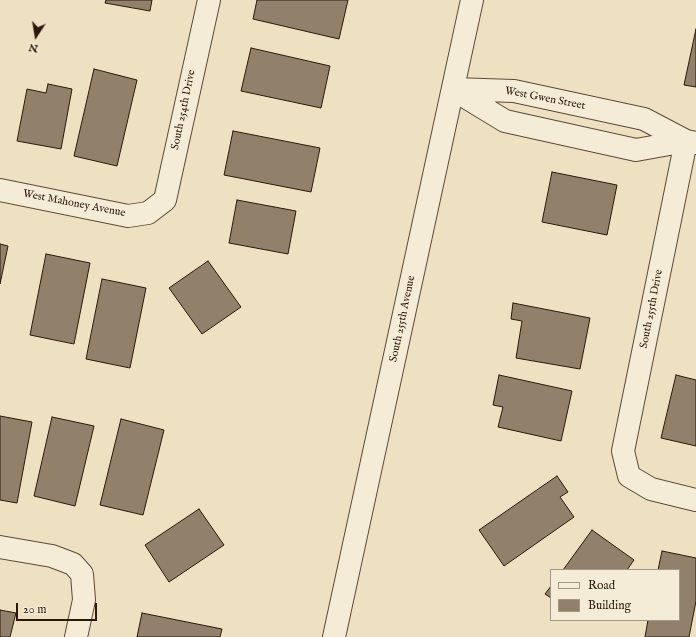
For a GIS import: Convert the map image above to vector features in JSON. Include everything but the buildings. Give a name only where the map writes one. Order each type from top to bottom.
[{"type":"street","name":"South 254th Drive","points":[[148,213],[164,200],[209,0]]},
{"type":"street","name":"South 255th Avenue","points":[[334,637],[472,0]]},
{"type":"street","points":[[453,89],[505,121],[636,150],[691,142]]},
{"type":"street","name":"West Gwen Street","points":[[453,89],[514,91],[644,119],[691,142]]},
{"type":"street","name":"South 255th Drive","points":[[691,142],[623,451],[629,476],[651,489],[696,500]]},
{"type":"street","name":"West Mahoney Avenue","points":[[0,190],[128,216],[148,213]]},
{"type":"street","points":[[0,547],[52,556],[73,564],[82,574],[84,600],[76,637]]}]
